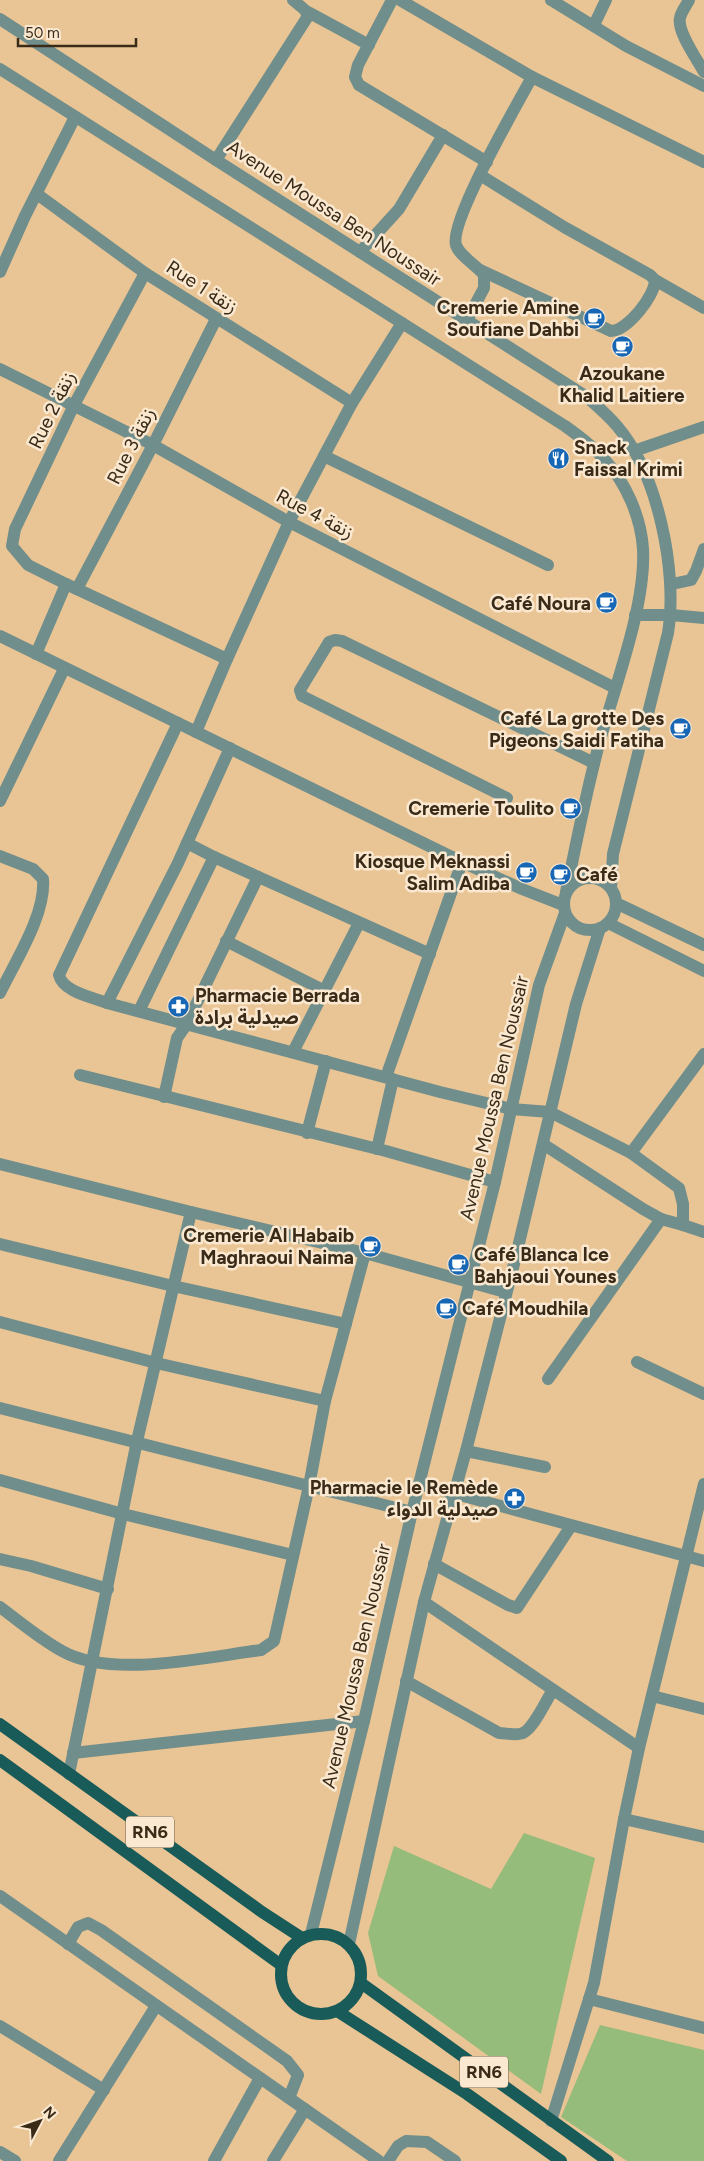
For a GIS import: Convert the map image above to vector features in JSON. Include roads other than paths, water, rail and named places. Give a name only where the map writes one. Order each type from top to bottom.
[{"type":"main road","name":"RN6","points":[[0,1724],[262,1912],[306,1936],[331,1935],[349,1944]]},
{"type":"main road","name":"RN6","points":[[0,1760],[281,1965]]},
{"type":"main road","points":[[306,1936],[292,1945],[285,1954],[281,1965],[281,1980],[286,1994],[295,2005],[308,2013],[323,2015],[338,2012],[352,2000],[361,1983],[362,1969],[358,1956],[349,1944]]},
{"type":"main road","name":"RN6","points":[[361,1983],[608,2161]]},
{"type":"main road","name":"RN6","points":[[338,2012],[467,2094],[561,2161]]},
{"type":"street","points":[[293,0],[308,12],[369,45]]},
{"type":"street","points":[[392,0],[357,71],[355,77],[359,85],[487,162]]},
{"type":"street","points":[[400,0],[532,77],[704,162]]},
{"type":"street","points":[[551,0],[626,46],[704,86]]},
{"type":"street","points":[[594,25],[606,0]]},
{"type":"street","points":[[689,0],[680,16],[680,23],[682,31],[704,72]]},
{"type":"street","points":[[216,160],[308,16],[308,12]]},
{"type":"street","name":"Avenue Moussa Ben Noussair","points":[[0,19],[216,160],[587,397],[618,427],[634,452],[660,514],[672,584],[671,615],[613,854],[611,888]]},
{"type":"street","points":[[0,69],[565,426],[605,460],[619,479],[630,499],[639,527],[643,548],[643,567],[635,615],[594,763],[564,909],[569,921],[584,930],[604,926],[704,970]]},
{"type":"street","points":[[467,320],[484,288],[484,275],[460,252],[455,242],[457,230],[466,203],[532,77]]},
{"type":"street","points":[[0,272],[75,116]]},
{"type":"street","points":[[360,252],[399,209],[442,135]]},
{"type":"street","points":[[480,175],[564,227],[650,275],[655,280],[704,308]]},
{"type":"street","name":"Rue 1 زنقة","points":[[37,194],[144,273],[352,403]]},
{"type":"street","points":[[480,270],[610,331],[617,331],[635,317],[655,286],[655,280]]},
{"type":"street","name":"Rue 2 زنقة","points":[[72,587],[28,565],[12,546],[15,529],[74,405],[144,273]]},
{"type":"street","name":"Rue 3 زنقة","points":[[36,654],[153,445],[216,319]]},
{"type":"street","points":[[196,732],[289,522],[352,403],[402,323]]},
{"type":"street","name":"Rue 4 زنقة","points":[[0,369],[153,445],[289,522],[615,688]]},
{"type":"street","points":[[634,452],[704,427]]},
{"type":"street","points":[[324,456],[548,565]]},
{"type":"street","points":[[672,584],[691,580],[704,549]]},
{"type":"street","points":[[72,587],[227,659]]},
{"type":"street","points":[[635,615],[671,615],[704,618]]},
{"type":"street","points":[[0,636],[462,862],[564,909]]},
{"type":"street","points":[[507,798],[302,696],[300,690],[329,642],[335,640],[342,641],[594,763]]},
{"type":"street","points":[[0,801],[64,668]]},
{"type":"street","points":[[178,724],[59,975],[60,981],[66,987],[107,1003],[389,1078],[511,1109],[550,1112],[631,1153],[678,1188],[683,1204],[683,1225]]},
{"type":"street","points":[[107,1003],[187,843],[230,748]]},
{"type":"street","points":[[187,843],[214,857],[430,954]]},
{"type":"street","points":[[0,856],[33,870],[43,879],[44,892],[41,908],[0,993]]},
{"type":"street","points":[[139,1011],[214,857]]},
{"type":"street","points":[[377,1149],[389,1078],[462,862]]},
{"type":"street","points":[[164,1097],[177,1038],[186,1025],[258,877]]},
{"type":"street","points":[[349,1944],[424,1602],[466,1451],[576,1004],[604,926],[616,910],[616,903],[611,888],[605,882],[588,878],[579,880],[566,892]]},
{"type":"street","points":[[616,903],[704,945]]},
{"type":"street","name":"Avenue Moussa Ben Noussair","points":[[306,1936],[364,1721],[412,1512],[470,1284],[539,985],[564,909]]},
{"type":"street","points":[[293,1052],[359,923]]},
{"type":"street","points":[[226,942],[325,991]]},
{"type":"street","points":[[631,1153],[704,1054]]},
{"type":"street","points":[[307,1133],[326,1061]]},
{"type":"street","points":[[80,1075],[377,1149],[494,1182]]},
{"type":"street","points":[[543,1144],[660,1219],[704,1232]]},
{"type":"street","points":[[0,1164],[365,1253],[470,1284],[505,1292]]},
{"type":"street","points":[[69,1774],[137,1441],[172,1286],[191,1212]]},
{"type":"street","points":[[548,1379],[660,1219]]},
{"type":"street","points":[[0,1244],[172,1286],[346,1324]]},
{"type":"street","points":[[0,1606],[63,1652],[93,1662],[164,1663],[261,1650],[274,1641],[309,1486],[325,1401],[365,1253]]},
{"type":"street","points":[[0,1322],[156,1362],[325,1401]]},
{"type":"street","points":[[637,1362],[704,1394]]},
{"type":"street","points":[[0,1408],[137,1441],[412,1512]]},
{"type":"street","points":[[466,1451],[545,1467]]},
{"type":"street","points":[[0,1480],[123,1514],[294,1555]]},
{"type":"street","points":[[419,1484],[704,1561]]},
{"type":"street","points":[[551,2121],[589,1998],[639,1748],[704,1484]]},
{"type":"street","points":[[434,1564],[508,1605],[517,1608],[571,1526]]},
{"type":"street","points":[[0,1559],[31,1566],[108,1589]]},
{"type":"street","points":[[424,1602],[639,1748]]},
{"type":"street","points":[[406,1681],[499,1732],[512,1734],[522,1734],[529,1728],[553,1690]]},
{"type":"street","points":[[652,1696],[704,1709]]},
{"type":"street","points":[[74,1753],[364,1721]]},
{"type":"street","points":[[624,1819],[704,1837]]},
{"type":"street","points":[[0,1896],[379,2161]]},
{"type":"street","points":[[68,1944],[78,1927],[88,1923],[101,1930],[287,2061],[298,2075],[289,2098]]},
{"type":"street","points":[[589,1998],[704,2028]]},
{"type":"street","points":[[59,2161],[156,2006]]},
{"type":"street","points":[[0,2026],[104,2090]]},
{"type":"street","points":[[214,2161],[260,2078]]},
{"type":"street","points":[[272,2161],[305,2109]]},
{"type":"street","points":[[388,2161],[398,2146],[406,2141],[427,2142],[455,2161]]},
{"type":"street","points":[[0,2152],[15,2161]]},
{"type":"place","name":"Cremerie Amine Soufiane Dahbi","points":[[595,318]]},
{"type":"place","name":"Azoukane Khalid Laitiere","points":[[622,347]]},
{"type":"place","name":"Snack Faissal Krimi","points":[[558,458]]},
{"type":"place","name":"Café Noura","points":[[607,603]]},
{"type":"place","name":"Café La grotte Des Pigeons Saidi Fatiha","points":[[680,729]]},
{"type":"place","name":"Cremerie Toulito","points":[[570,808]]},
{"type":"place","name":"Kiosque Meknassi Salim Adiba","points":[[526,872]]},
{"type":"place","name":"Café","points":[[560,874]]},
{"type":"place","name":"Pharmacie Berrada صيدلية برادة","points":[[179,1006]]},
{"type":"place","name":"Cremerie Al Habaib Maghraoui Naima","points":[[370,1246]]},
{"type":"place","name":"Café Blanca Ice Bahjaoui Younes","points":[[458,1265]]},
{"type":"place","name":"Café Moudhila","points":[[446,1308]]},
{"type":"place","name":"Pharmacie le Remède صيدلية الدواء","points":[[514,1498]]}]
